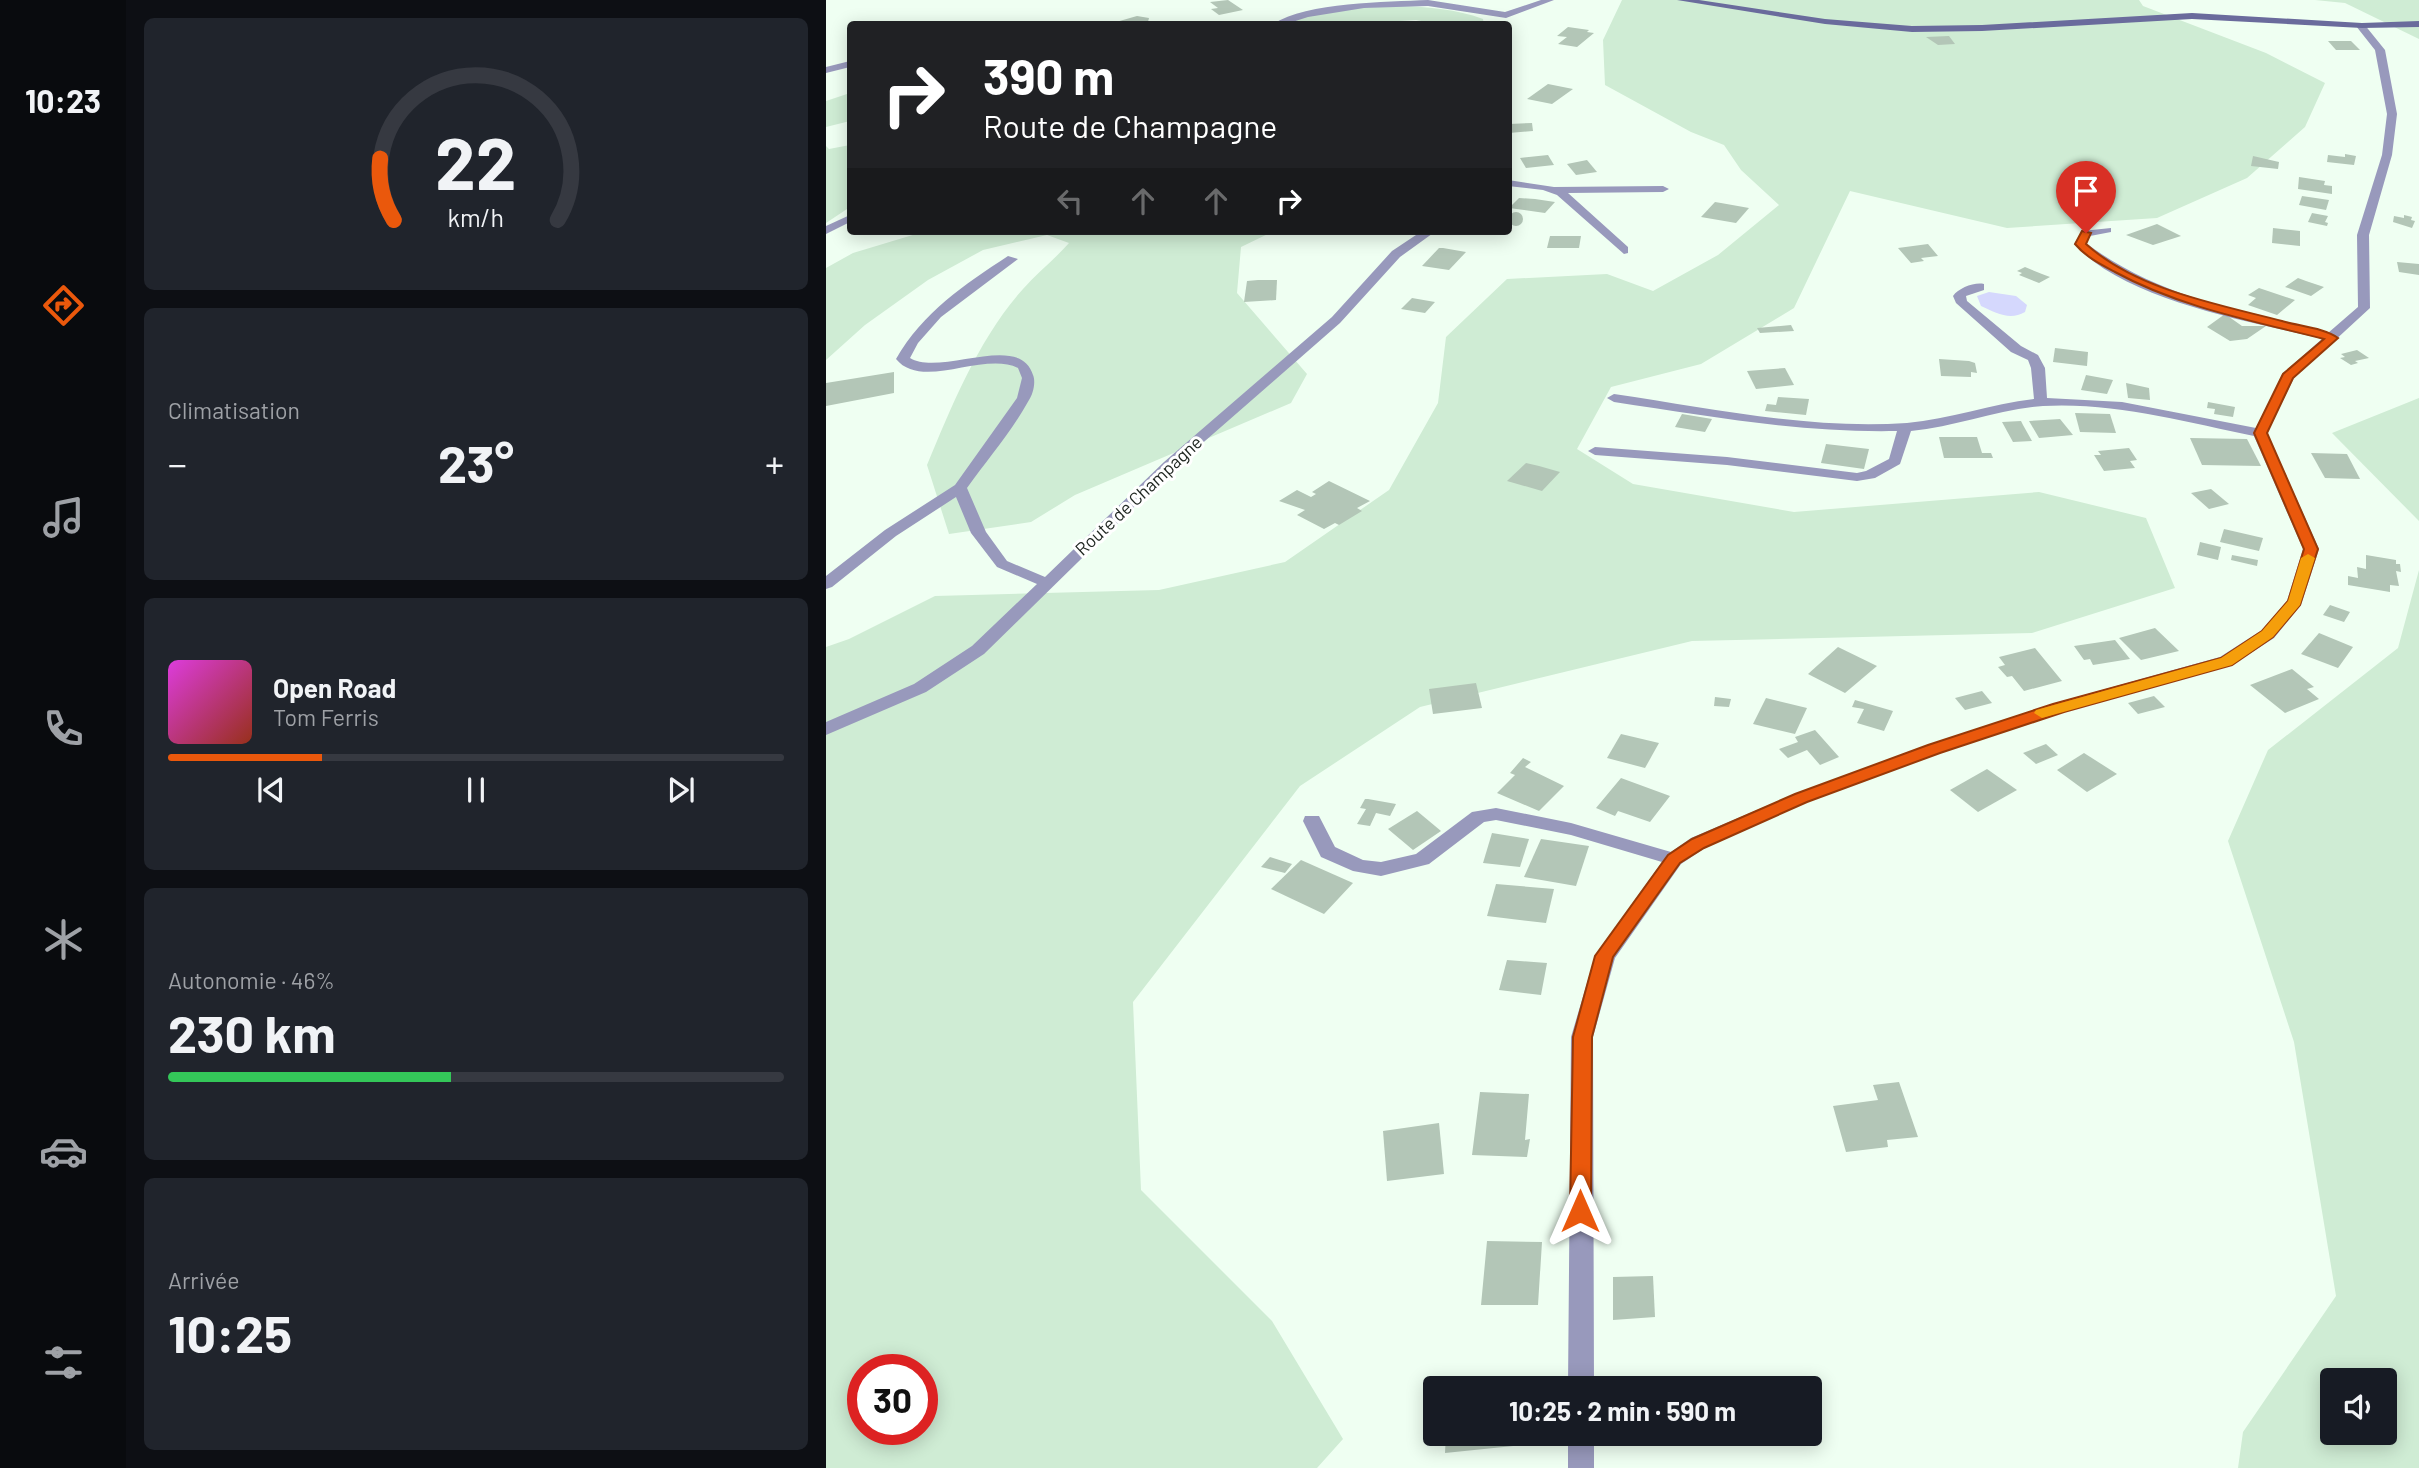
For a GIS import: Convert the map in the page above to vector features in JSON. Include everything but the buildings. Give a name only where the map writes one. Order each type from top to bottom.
[{"type":"main road","points":[[1681,0],[1819,21],[1914,29],[2119,17],[2192,16],[2243,16],[2361,26],[2419,24]]},
{"type":"street","points":[[1288,21],[1323,11],[1394,3],[1445,5],[1505,20],[1550,0]]},
{"type":"street","points":[[1581,1376],[1582,1037],[1605,956],[1674,859],[1698,844],[1801,798],[1934,749],[2058,708],[2226,661],[2268,634],[2295,602],[2311,549],[2260,433],[2288,376],[2364,308],[2363,235],[2387,155],[2392,114],[2380,50],[2361,26]]},
{"type":"street","points":[[826,70],[847,65]]},
{"type":"street","points":[[1512,184],[1554,190],[1663,189]]},
{"type":"street","points":[[1554,190],[1572,202],[1624,250]]},
{"type":"street","points":[[826,231],[847,220]]},
{"type":"street","points":[[2107,230],[2086,233],[2080,244],[2092,255],[2148,286],[2180,298],[2332,338]]},
{"type":"street","name":"Route de Champagne","points":[[826,729],[920,688],[978,650],[1170,465],[1336,320],[1396,254],[1424,235]]},
{"type":"street","points":[[826,584],[866,550],[913,516],[960,488],[1024,398],[1029,385],[1024,369],[1015,360],[1002,358],[925,368],[903,359],[919,331],[942,310],[1012,259]]},
{"type":"street","points":[[1980,287],[1962,293],[1959,296],[1962,303],[2016,349],[2034,358],[2038,368],[2041,402]]},
{"type":"street","points":[[1614,398],[1782,422],[1905,427],[2041,402],[2100,405],[2260,433]]},
{"type":"street","points":[[1595,451],[1703,458],[1857,477],[1870,475],[1895,461],[1905,427]]},
{"type":"street","points":[[960,488],[979,533],[1002,564],[1049,584]]},
{"type":"street","points":[[1311,821],[1328,852],[1360,866],[1381,869],[1422,859],[1479,817],[1496,814],[1571,829],[1674,859]]},
{"type":"street","points":[[1581,1446],[1581,1468]]},
{"type":"green space","points":[[1622,0],[2139,0],[2143,6],[2266,53],[2325,83],[2305,127],[2247,178],[2157,218],[2007,228],[1850,191],[1794,308],[1701,364],[1611,387],[1577,449],[1633,484],[1794,512],[2039,492],[2146,518],[2175,588],[2032,633],[1692,641],[1420,707],[1300,786],[1133,1002],[1141,1190],[1272,1321],[1343,1439],[1317,1468],[826,1468],[826,647],[849,639],[935,596],[1159,590],[1285,562],[1389,490],[1438,403],[1446,337],[1507,279],[1607,274],[1653,291],[1718,255],[1779,205],[1741,170],[1724,145],[1691,132],[1605,85],[1603,40]]},
{"type":"green space","points":[[2315,0],[2419,0],[2419,39],[2345,3]]},
{"type":"green space","points":[[1357,8],[1432,8],[1463,13],[1483,21],[1293,21]]},
{"type":"green space","points":[[847,94],[847,122],[826,127],[826,101]]},
{"type":"green space","points":[[826,146],[829,149],[847,146],[847,209],[826,223]]},
{"type":"green space","points":[[913,235],[1047,235],[983,250],[928,280],[865,325],[826,360],[826,268],[853,253]]},
{"type":"green space","points":[[1047,235],[1266,235],[1241,247],[1237,293],[1307,374],[1291,403],[1075,495],[1031,522],[949,534],[927,465],[968,373],[993,329],[1023,289],[1069,243]]},
{"type":"green space","points":[[2419,398],[2419,521],[2332,433]]},
{"type":"green space","points":[[2419,570],[2419,1468],[2238,1468],[2243,1432],[2336,1296],[2294,1042],[2228,841],[2268,750],[2398,648]]},
{"type":"water","points":[[1989,292],[2016,296],[2027,305],[2025,312],[2008,316],[1981,306],[1977,296]]},
{"type":"slow traffic","points":[[2042,713],[2226,661],[2268,634],[2295,602],[2308,558]]},
{"type":"route","points":[[1580,1211],[1582,1037],[1605,956],[1674,859],[1698,844],[1801,798],[1934,749],[2058,708],[2226,661],[2268,634],[2295,602],[2311,549],[2294,505],[2260,433],[2288,376],[2332,338],[2180,298],[2148,286],[2092,255],[2080,244],[2086,233]]}]
